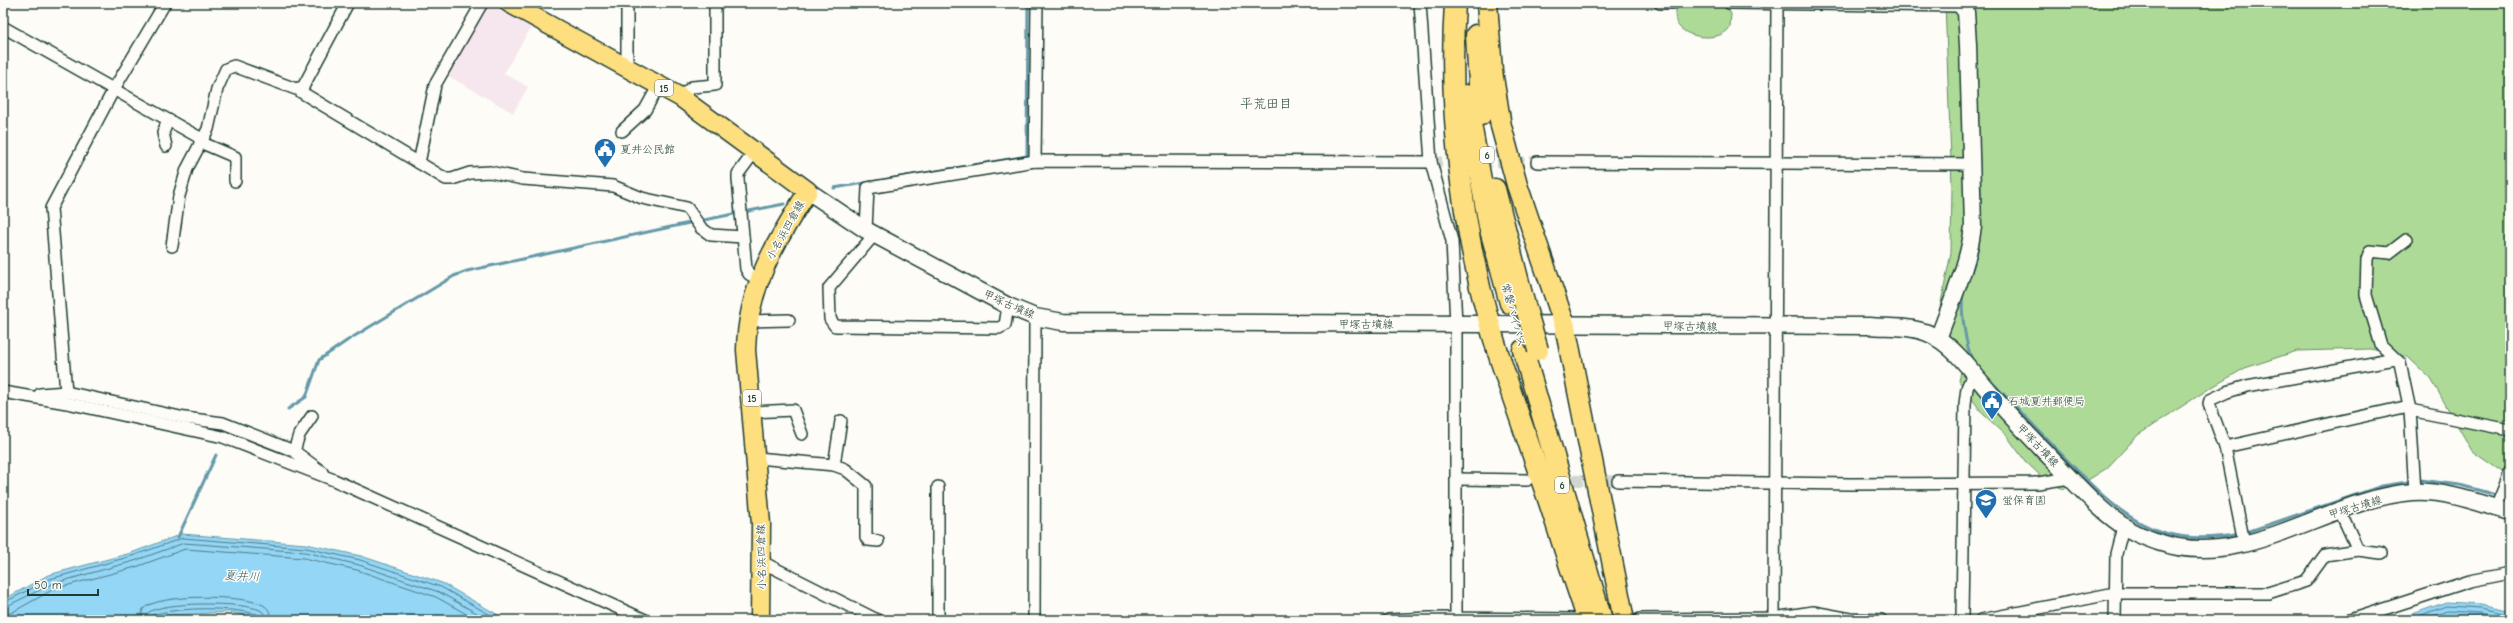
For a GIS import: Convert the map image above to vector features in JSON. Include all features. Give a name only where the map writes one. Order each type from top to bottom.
[{"type":"highway","points":[[1455,3],[1453,88],[1461,177],[1474,257],[1490,325],[1588,620]]},
{"type":"highway","name":"常磐バイパス","points":[[1465,3],[1465,91],[1489,226],[1517,302]]},
{"type":"highway","name":"常磐バイパス","points":[[1476,3],[1478,91],[1484,140],[1490,171],[1517,302],[1602,620]]},
{"type":"highway","points":[[1486,3],[1492,71],[1505,144],[1565,326],[1632,620]]},
{"type":"highway","name":"常磐バイパス","points":[[1530,350],[1614,620]]},
{"type":"main road","name":"小名浜四倉線","points":[[510,3],[680,97],[808,191],[785,227],[760,280],[752,298],[747,321],[746,350],[757,458],[762,562],[760,620]]},
{"type":"main road","points":[[1938,339],[1970,249],[1973,227],[1968,45],[1966,12],[1960,4]]},
{"type":"main road","name":"甲塚古墳線","points":[[808,191],[870,233],[1008,306],[1035,317],[1063,322],[1565,326],[1869,326],[1914,329],[1938,339],[1973,374],[2019,426],[2098,507],[2124,527],[2161,543],[2189,548],[2210,548],[2242,537],[2382,498],[2414,484],[2441,493],[2501,507]]},
{"type":"street","points":[[66,392],[51,208],[114,89],[165,3]]},
{"type":"street","points":[[299,88],[302,87],[348,3]]},
{"type":"street","points":[[419,163],[435,85],[482,3]]},
{"type":"street","points":[[627,3],[627,67]]},
{"type":"street","points":[[1035,161],[1037,3]]},
{"type":"street","points":[[1420,3],[1431,162],[1452,240],[1456,324],[1456,619]]},
{"type":"street","points":[[1660,3],[1673,3]]},
{"type":"street","points":[[1729,3],[1960,4]]},
{"type":"street","points":[[1775,619],[1774,327],[1777,164],[1777,3]]},
{"type":"street","points":[[680,97],[692,87],[715,86],[715,9]]},
{"type":"street","points":[[3,28],[114,89],[201,141],[235,156],[235,181]]},
{"type":"street","points":[[172,246],[179,196],[187,169],[208,129],[216,93],[226,69],[234,66],[299,88],[301,92],[446,179],[452,179],[470,173],[490,172],[523,179],[612,186],[642,198],[687,208],[701,228],[711,235],[743,237]]},
{"type":"street","points":[[622,131],[645,110],[659,85]]},
{"type":"street","points":[[166,146],[163,133],[168,120]]},
{"type":"street","points":[[755,151],[738,174],[746,269],[749,274],[760,280]]},
{"type":"street","points":[[1008,306],[1005,325],[999,328],[835,326],[830,319],[829,288],[870,233],[868,188],[1035,161],[1431,162]]},
{"type":"street","points":[[1536,162],[1971,164]]},
{"type":"street","points":[[2406,240],[2389,253],[2370,251],[2367,259],[2366,295],[2381,345],[2400,363],[2409,408],[2414,484]]},
{"type":"street","points":[[1034,620],[1035,317]]},
{"type":"street","points":[[747,321],[789,320]]},
{"type":"street","points":[[2242,537],[2225,447],[2209,404],[2215,396],[2247,386],[2395,359]]},
{"type":"street","points":[[1962,620],[1965,404],[1968,388],[1973,374]]},
{"type":"street","points":[[3,392],[67,403],[223,437],[334,480],[645,620]]},
{"type":"street","points":[[17,395],[66,392],[185,418],[223,423],[294,451],[334,480]]},
{"type":"street","points":[[2225,447],[2409,408],[2510,430]]},
{"type":"street","points":[[753,412],[793,410],[802,434]]},
{"type":"street","points":[[294,451],[299,435],[312,416]]},
{"type":"street","points":[[834,465],[841,421]]},
{"type":"street","points":[[757,458],[834,465],[845,469],[866,486],[866,537],[868,540],[878,541]]},
{"type":"street","points":[[2501,507],[2510,473]]},
{"type":"street","points":[[1618,481],[1964,483],[2038,482],[2070,478]]},
{"type":"street","points":[[1457,479],[1527,480]]},
{"type":"street","points":[[938,487],[938,620]]},
{"type":"street","points":[[2340,510],[2358,550]]},
{"type":"street","points":[[2115,620],[2116,554],[2124,527]]},
{"type":"street","points":[[1981,620],[2116,593],[2268,593],[2306,581],[2325,555],[2358,550],[2381,553]]},
{"type":"street","points":[[762,562],[877,620]]},
{"type":"street","points":[[2350,620],[2470,581],[2510,573]]},
{"type":"street","points":[[1632,620],[1775,619],[1813,612],[1851,620],[1881,620]]},
{"type":"street","points":[[1388,620],[1575,620]]},
{"type":"shaded area","points":[[487,3],[497,3],[533,24],[504,73],[528,87],[513,113],[445,74]]},
{"type":"green space","points":[[1680,3],[1725,3],[1731,14],[1730,27],[1724,33],[1714,36],[1704,37],[1693,35],[1683,30],[1677,23],[1675,14]]},
{"type":"green space","points":[[1945,3],[2510,3],[2510,474],[2505,474],[2472,451],[2431,379],[2408,357],[2370,349],[2297,351],[2245,368],[2207,390],[2138,435],[2107,468],[2085,482],[2063,489],[2046,481],[2025,461],[2007,436],[1983,414],[1959,381],[1962,367],[1936,327],[1951,253],[1952,186]]},
{"type":"water","name":"夏井川","points":[[182,534],[306,544],[361,556],[442,583],[507,620],[265,620],[229,612],[173,615],[144,620],[3,620],[3,600],[48,575],[131,553]]},
{"type":"water","points":[[2446,602],[2482,604],[2510,611],[2510,620],[2396,620]]},
{"type":"waterway","points":[[834,188],[1027,156],[1028,3]]},
{"type":"waterway","points":[[1972,3],[1975,31]]},
{"type":"waterway","points":[[1969,277],[1974,263],[1979,234],[1979,160]]},
{"type":"waterway","points":[[744,212],[784,204]]},
{"type":"waterway","points":[[699,221],[739,213]]},
{"type":"waterway","points":[[288,409],[306,397],[319,360],[348,340],[454,276],[467,271],[694,222]]},
{"type":"waterway","points":[[1963,293],[1962,309],[1964,328],[1973,362]]},
{"type":"waterway","points":[[1987,377],[2103,496],[2122,511],[2141,523],[2161,532],[2184,537],[2210,538],[2239,534]]},
{"type":"waterway","points":[[178,537],[216,455]]},
{"type":"waterway","points":[[2244,533],[2382,486],[2420,480],[2460,485],[2510,499]]},
{"type":"tunnel","points":[[1431,162],[1537,162]]},
{"type":"tunnel","points":[[1556,480],[1618,481]]},
{"type":"place","name":"夏井公民館","points":[[605,168]]},
{"type":"place","name":"石城夏井郵便局","points":[[1992,420]]},
{"type":"place","name":"蛍保育園","points":[[1986,520]]},
{"type":"district","name":"平荒田目","points":[[1266,103]]}]
